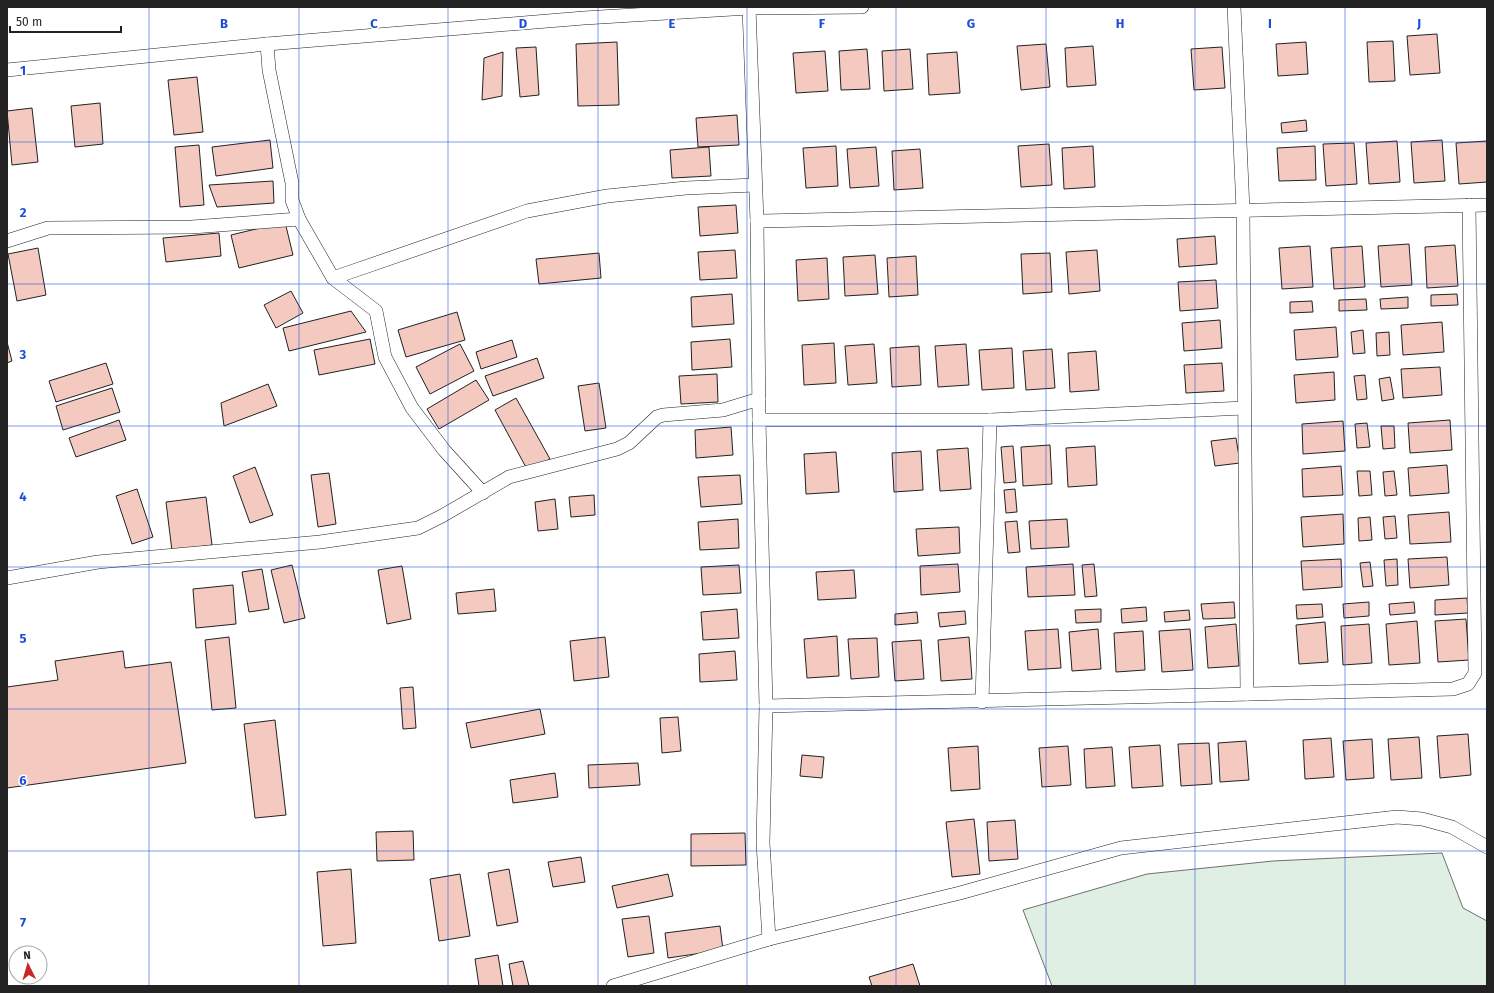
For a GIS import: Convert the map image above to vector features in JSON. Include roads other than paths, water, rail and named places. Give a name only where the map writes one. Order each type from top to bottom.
[{"type":"street","points":[[7,70],[267,44],[632,11],[778,7],[862,7]]},
{"type":"street","points":[[1234,7],[1243,210],[1247,694]]},
{"type":"street","points":[[749,8],[757,221],[759,420],[766,706],[763,843],[769,939]]},
{"type":"street","points":[[267,44],[268,70],[292,183],[292,200],[299,219],[333,278],[376,311],[385,358],[412,408],[444,450],[482,493]]},
{"type":"street","points":[[333,278],[527,211],[607,196],[686,188],[755,185]]},
{"type":"street","points":[[766,706],[982,702],[1453,689],[1468,684],[1475,673],[1469,205]]},
{"type":"street","points":[[757,221],[1487,205]]},
{"type":"street","points":[[7,241],[48,228],[192,227],[299,219]]},
{"type":"street","points":[[7,578],[98,562],[320,542],[418,528],[442,516],[509,477],[617,449],[629,443],[657,417],[663,415],[724,410],[759,399]]},
{"type":"street","points":[[759,420],[990,420],[1244,408]]},
{"type":"street","points":[[982,702],[990,420]]},
{"type":"street","points":[[614,986],[769,939],[960,893],[1122,848],[1397,817],[1422,819],[1452,827],[1487,847]]}]
